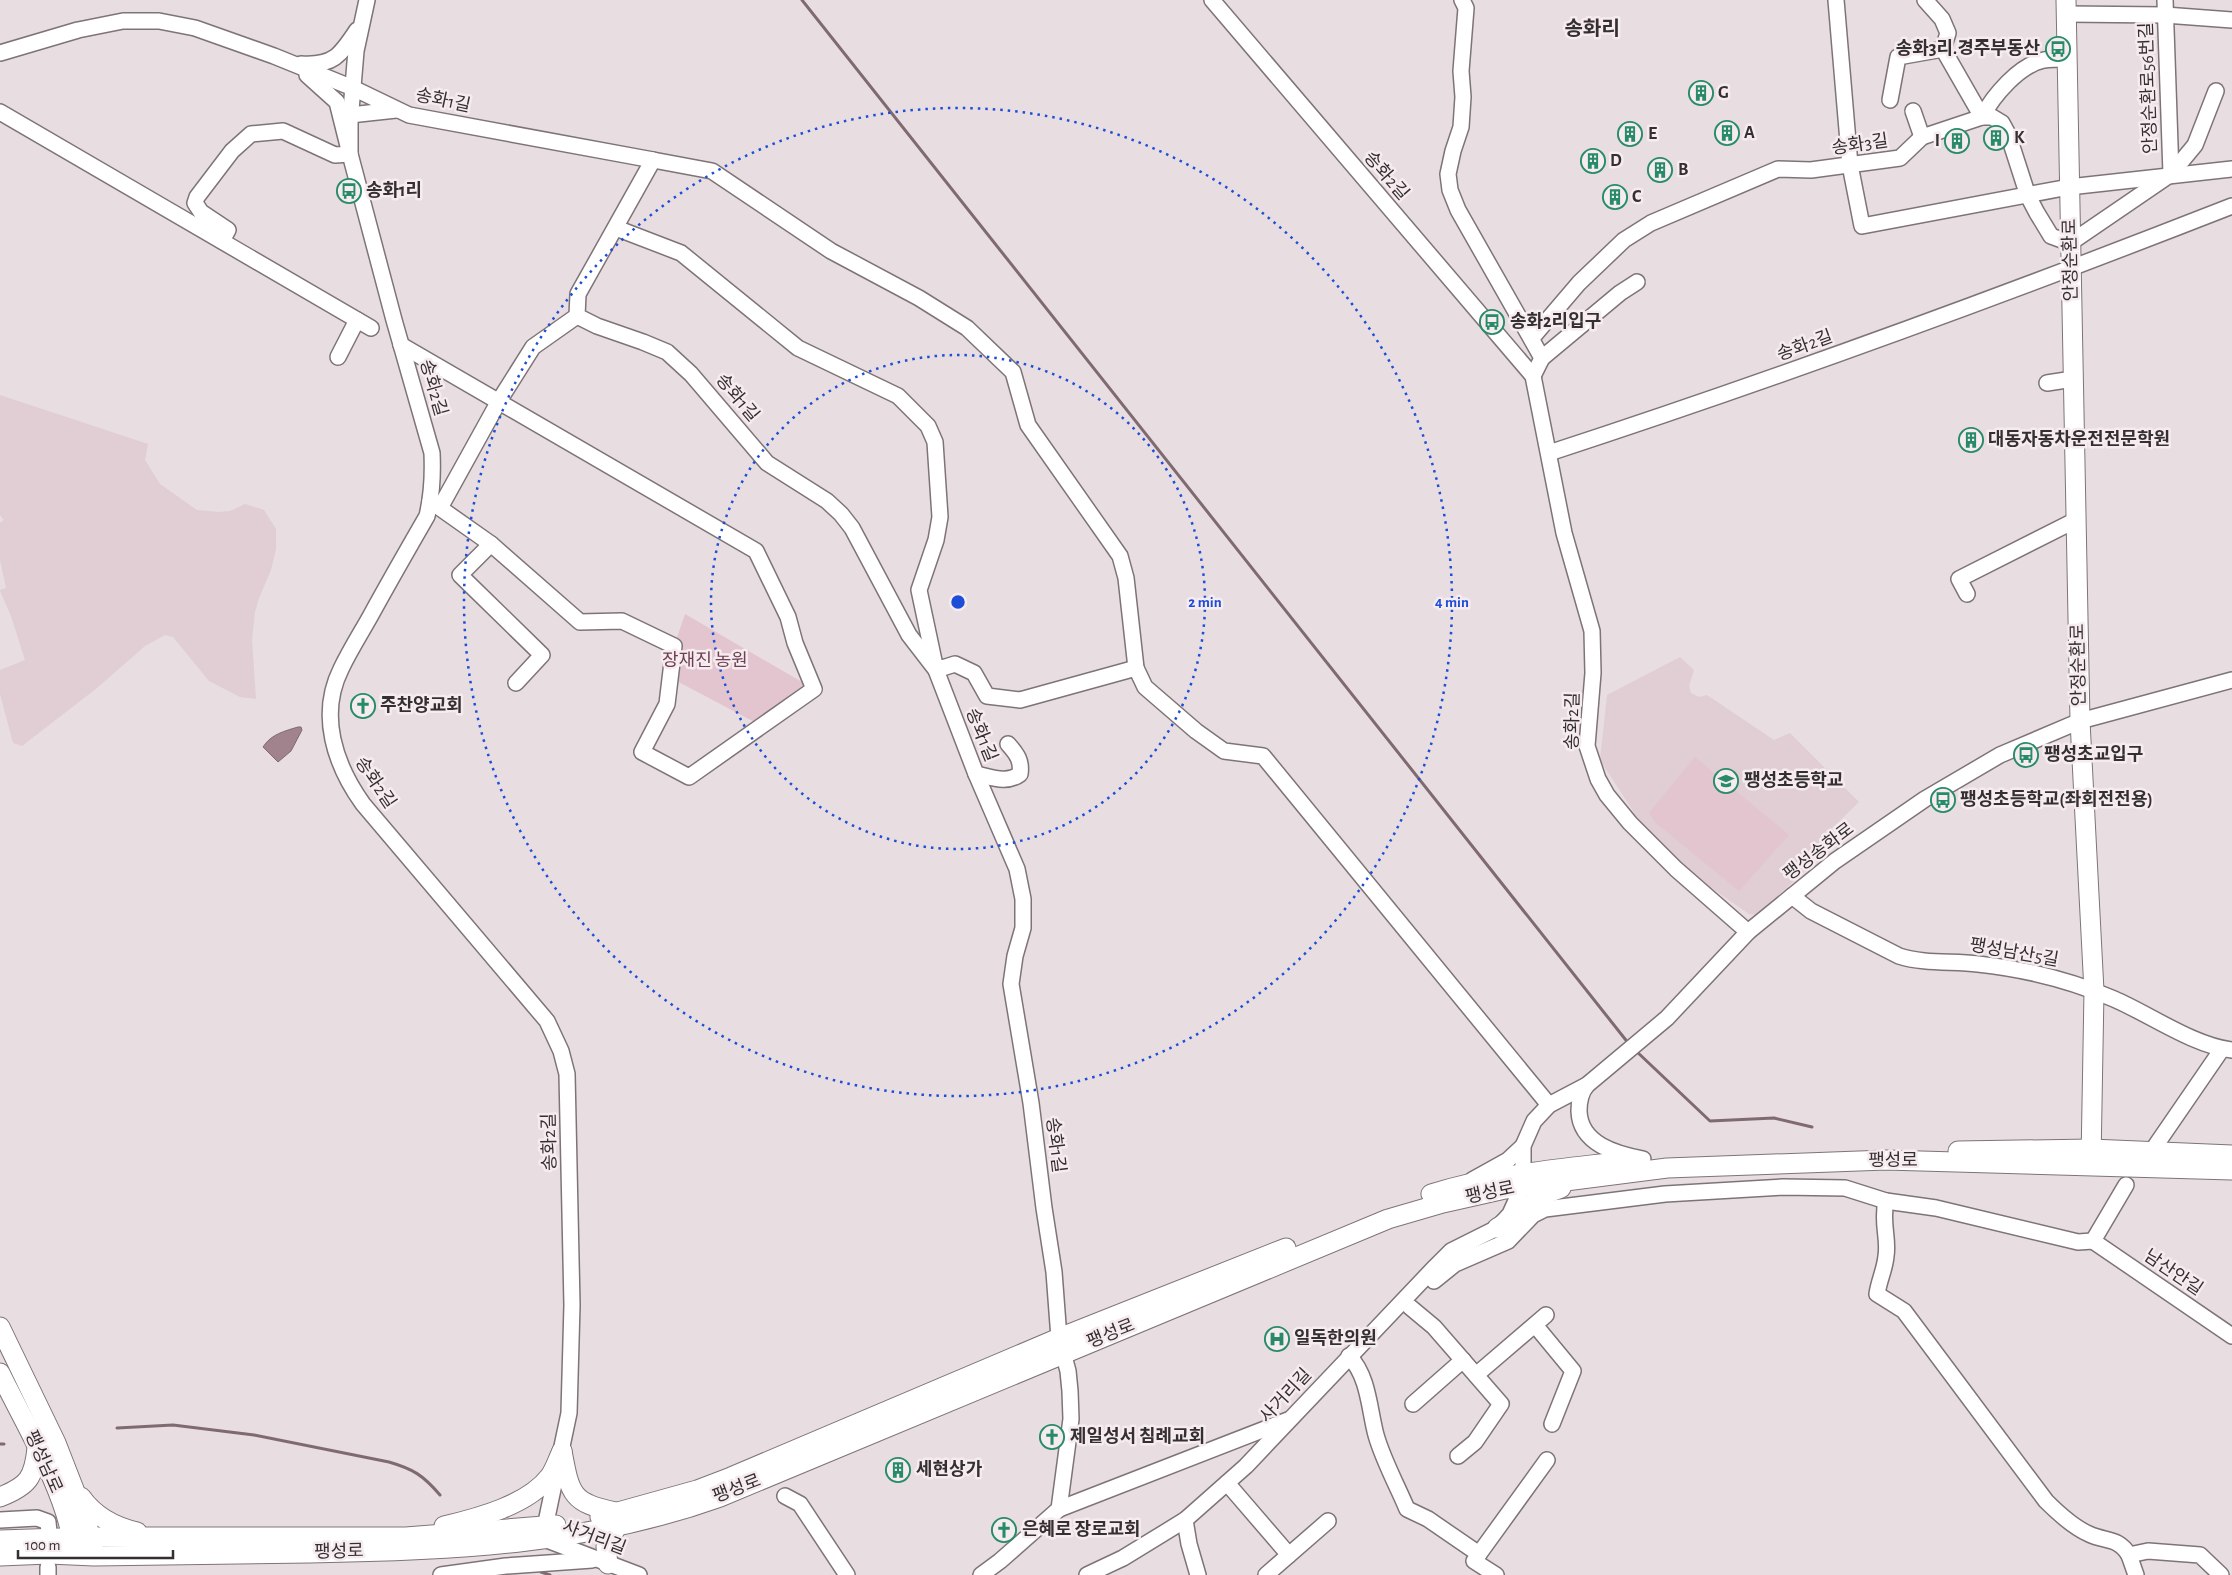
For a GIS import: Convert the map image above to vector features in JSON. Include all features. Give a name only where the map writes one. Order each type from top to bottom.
[{"type":"main road","name":"안정순환로","points":[[2066,7],[2080,721],[2094,991],[2091,1158]]},
{"type":"main road","points":[[2048,1149],[2061,1146],[2074,1136],[2087,1121],[2091,1110]]},
{"type":"main road","points":[[2091,1110],[2104,1134],[2111,1142],[2125,1150]]},
{"type":"main road","name":"팽성로","points":[[0,1540],[73,1547],[94,1556],[412,1550],[476,1547],[617,1519],[732,1477],[1388,1219],[1521,1180],[1643,1159],[1816,1153],[2048,1149],[2091,1158],[2125,1150],[2232,1155]]},
{"type":"main road","name":"팽성로","points":[[1061,1346],[1340,1226],[1466,1183],[1521,1180],[1579,1181],[1667,1168],[1886,1160],[2091,1158],[2232,1170]]},
{"type":"main road","points":[[1497,1228],[1515,1217],[1542,1195],[1579,1181]]},
{"type":"main road","points":[[0,1327],[56,1443],[69,1477],[83,1500],[99,1516],[119,1528],[160,1537]]},
{"type":"main road","name":"팽성남로","points":[[1,1377],[37,1448],[64,1509],[73,1547]]},
{"type":"main road","points":[[0,1497],[24,1486],[34,1469],[37,1448]]},
{"type":"main road","points":[[562,1451],[568,1479],[578,1499],[617,1519],[602,1562]]},
{"type":"main road","points":[[383,1538],[487,1515],[509,1505],[535,1490],[547,1480],[553,1472],[562,1451]]},
{"type":"main road","name":"팽성남로","points":[[69,1477],[91,1537],[94,1556]]},
{"type":"main road","name":"팽성로","points":[[0,1556],[73,1547],[91,1537],[383,1538],[546,1534]]},
{"type":"street","name":"송화2길","points":[[367,0],[356,51],[350,115],[350,154],[432,454],[436,504],[427,516],[340,670],[331,705],[333,743],[338,762],[348,784],[547,1021],[561,1051],[567,1074],[572,1305],[570,1413],[546,1534]]},
{"type":"street","name":"송화2길","points":[[1212,0],[1533,376],[1564,533],[1592,630],[1592,673],[1587,746],[1598,779],[1607,795],[1630,822],[1676,869],[1748,932]]},
{"type":"street","points":[[1462,0],[1466,8],[1462,71],[1463,97],[1461,127],[1452,151],[1448,174],[1450,190],[1458,210],[1542,358]]},
{"type":"street","points":[[1836,0],[1850,165],[1862,226],[2070,187],[2171,174],[2232,169]]},
{"type":"street","points":[[1925,0],[1942,19],[1948,33],[1943,49],[1982,117]]},
{"type":"street","points":[[2066,7],[2165,8],[2232,20]]},
{"type":"street","name":"안정순환로56번길","points":[[2165,8],[2171,174]]},
{"type":"street","name":"송화1길","points":[[0,53],[78,30],[123,21],[143,20],[195,28],[293,64],[352,88],[409,115],[712,171],[831,251],[919,298],[967,328],[1013,372],[1028,425],[1120,556],[1126,578],[1136,668]]},
{"type":"street","points":[[293,64],[326,64],[341,54],[362,23]]},
{"type":"street","points":[[1890,100],[1898,57],[1943,49]]},
{"type":"street","points":[[1982,117],[1992,98],[2028,66],[2044,60],[2067,59]]},
{"type":"street","points":[[222,241],[228,230],[201,212],[195,204],[197,197],[232,152],[251,134],[283,131],[335,155],[350,154],[337,102],[293,64]]},
{"type":"street","points":[[1982,117],[1992,117],[2002,123],[2008,134],[2028,196],[2051,236],[2070,242],[2171,174],[2194,144],[2216,90]]},
{"type":"street","points":[[350,115],[397,109]]},
{"type":"street","points":[[1913,111],[1922,137]]},
{"type":"street","points":[[0,112],[371,328]]},
{"type":"street","name":"송화3길","points":[[1532,338],[1579,283],[1624,240],[1651,223],[1778,170],[1811,170],[1900,158],[1922,137],[1982,117]]},
{"type":"street","points":[[401,345],[500,401],[756,551],[788,617],[795,644],[814,689],[760,725],[689,777],[642,752],[667,704],[674,646],[622,621],[580,622],[491,544],[436,504],[500,401],[533,347],[577,316],[578,294],[653,160]]},
{"type":"street","name":"송화2길","points":[[1549,453],[1683,410],[2071,269],[2232,206]]},
{"type":"street","points":[[616,228],[681,253],[798,348],[898,396],[928,426],[935,442],[940,518],[936,540],[919,590],[936,670],[954,664],[974,673],[987,696],[1020,700],[1136,668],[1146,687],[1196,731],[1224,751],[1263,756],[1549,1105]]},
{"type":"street","points":[[1533,376],[1542,358],[1620,293],[1637,282]]},
{"type":"street","name":"송화1길","points":[[577,316],[596,326],[667,352],[691,374],[767,463],[827,501],[841,514],[862,544],[909,635],[936,670],[976,774],[1017,868],[1023,899],[1023,928],[1015,956],[1011,984],[1031,1103],[1054,1272],[1061,1346],[1068,1371],[1071,1419],[1058,1509]]},
{"type":"street","points":[[338,357],[357,320]]},
{"type":"street","points":[[2047,382],[2073,379]]},
{"type":"street","points":[[1967,594],[1959,580],[2076,520]]},
{"type":"street","points":[[491,544],[460,575],[542,655],[516,683]]},
{"type":"street","name":"팽성송화로","points":[[1521,1180],[1523,1146],[1534,1121],[1549,1105],[1587,1085],[1632,1048],[1667,1018],[1748,932],[1835,861],[1925,799],[2000,755],[2080,721],[2232,680]]},
{"type":"street","points":[[976,774],[996,779],[1013,779],[1020,774],[1021,765],[1018,756],[1008,744]]},
{"type":"street","name":"팽성남산5길","points":[[1792,896],[1811,911],[1899,956],[1911,960],[1966,962],[2036,972],[2115,999],[2170,1028],[2227,1049]]},
{"type":"street","points":[[2156,1146],[2227,1049]]},
{"type":"street","points":[[1587,1085],[1581,1095],[1579,1108],[1584,1130],[1604,1147],[1623,1155],[1643,1159]]},
{"type":"street","points":[[1466,1183],[1508,1160],[1523,1146]]},
{"type":"street","points":[[1665,1194],[1667,1168]]},
{"type":"street","name":"사거리길","points":[[1096,1573],[1185,1520],[1227,1483],[1352,1360],[1452,1251],[1497,1228],[1510,1214],[1521,1180]]},
{"type":"street","points":[[1479,1554],[1428,1519],[1407,1509],[1376,1437],[1363,1380],[1352,1360],[1410,1306],[1443,1272],[1454,1264],[1508,1241],[1538,1211],[1550,1207],[1665,1194],[1783,1188],[1845,1188],[1886,1202],[1936,1208],[2078,1242],[2093,1241],[2126,1185]]},
{"type":"street","points":[[1886,1202],[1882,1216],[1887,1254],[1879,1279],[1877,1294],[1904,1311],[2055,1510],[2089,1534],[2123,1545],[2129,1555],[2136,1575]]},
{"type":"street","name":"남산안길","points":[[2093,1241],[2232,1336]]},
{"type":"street","points":[[1410,1306],[1434,1327],[1501,1404],[1475,1442],[1458,1456]]},
{"type":"street","points":[[1476,1375],[1540,1320],[1573,1371],[1552,1424]]},
{"type":"street","points":[[1413,1404],[1463,1360]]},
{"type":"street","points":[[1,1377],[23,1373]]},
{"type":"street","points":[[981,1575],[1000,1561],[1058,1509],[1290,1420]]},
{"type":"street","points":[[1496,1575],[1474,1561],[1547,1460]]},
{"type":"street","points":[[1227,1483],[1289,1555]]},
{"type":"street","points":[[785,1496],[800,1504],[847,1575]]},
{"type":"street","points":[[0,1520],[37,1518],[48,1522],[49,1532]]},
{"type":"street","points":[[1185,1520],[1189,1544],[1198,1575]]},
{"type":"street","points":[[1266,1575],[1328,1521]]},
{"type":"street","name":"사거리길","points":[[546,1534],[602,1562],[639,1575]]},
{"type":"street","points":[[2129,1555],[2148,1551],[2200,1555],[2221,1575]]},
{"type":"street","points":[[441,1575],[506,1566],[602,1562]]},
{"type":"shaded area","points":[[0,395],[148,444],[145,460],[160,484],[197,510],[230,511],[245,504],[264,510],[276,529],[276,549],[271,570],[255,612],[252,640],[256,699],[240,697],[209,681],[173,637],[165,635],[145,646],[97,688],[22,746],[13,743],[0,694],[0,670],[25,660],[11,616],[0,591],[6,588],[0,560],[0,523],[4,520],[0,515]]},
{"type":"shaded area","name":"팽성초등학교","points":[[1680,657],[1694,670],[1689,686],[1691,693],[1699,697],[1707,695],[1774,740],[1790,733],[1859,802],[1822,838],[1824,852],[1758,915],[1749,914],[1703,882],[1642,825],[1600,760],[1607,695]]},
{"type":"shaded area","points":[[301,727],[302,730],[291,751],[278,762],[263,747],[274,736]]},
{"type":"green space","name":"장재진 농원","points":[[685,614],[814,689],[760,725],[671,678],[674,646]]},
{"type":"green space","points":[[1695,757],[1789,835],[1739,891],[1656,823],[1649,813]]},
{"type":"waterway","points":[[802,0],[1629,1044]]},
{"type":"waterway","points":[[1635,1050],[1710,1121],[1774,1118],[1812,1127]]},
{"type":"waterway","points":[[117,1428],[173,1425],[254,1435],[389,1462],[405,1467],[417,1474],[428,1482],[440,1495]]},
{"type":"waterway","points":[[541,1572],[550,1575]]},
{"type":"place","name":"송화3리.경주부동산","points":[[2058,49]]},
{"type":"place","name":"G","points":[[1701,93]]},
{"type":"place","name":"A","points":[[1727,133]]},
{"type":"place","name":"E","points":[[1630,134]]},
{"type":"place","name":"K","points":[[1996,138]]},
{"type":"place","name":"I","points":[[1957,141]]},
{"type":"place","name":"D","points":[[1593,161]]},
{"type":"place","name":"B","points":[[1660,170]]},
{"type":"place","name":"송화1리","points":[[349,191]]},
{"type":"place","name":"C","points":[[1615,197]]},
{"type":"place","name":"송화2리입구","points":[[1492,322]]},
{"type":"place","name":"대동자동차운전전문학원","points":[[1971,440]]},
{"type":"place","name":"주찬양교회","points":[[363,706]]},
{"type":"place","name":"팽성초교입구","points":[[2026,755]]},
{"type":"place","name":"팽성초등학교","points":[[1726,781]]},
{"type":"place","name":"팽성초등학교(좌회전전용)","points":[[1943,800]]},
{"type":"place","name":"일독한의원","points":[[1277,1339]]},
{"type":"place","name":"제일성서 침례교회","points":[[1052,1437]]},
{"type":"place","name":"세현상가","points":[[898,1470]]},
{"type":"place","name":"은혜로 장로교회","points":[[1004,1530]]},
{"type":"district","name":"송화리","points":[[1592,29]]}]
